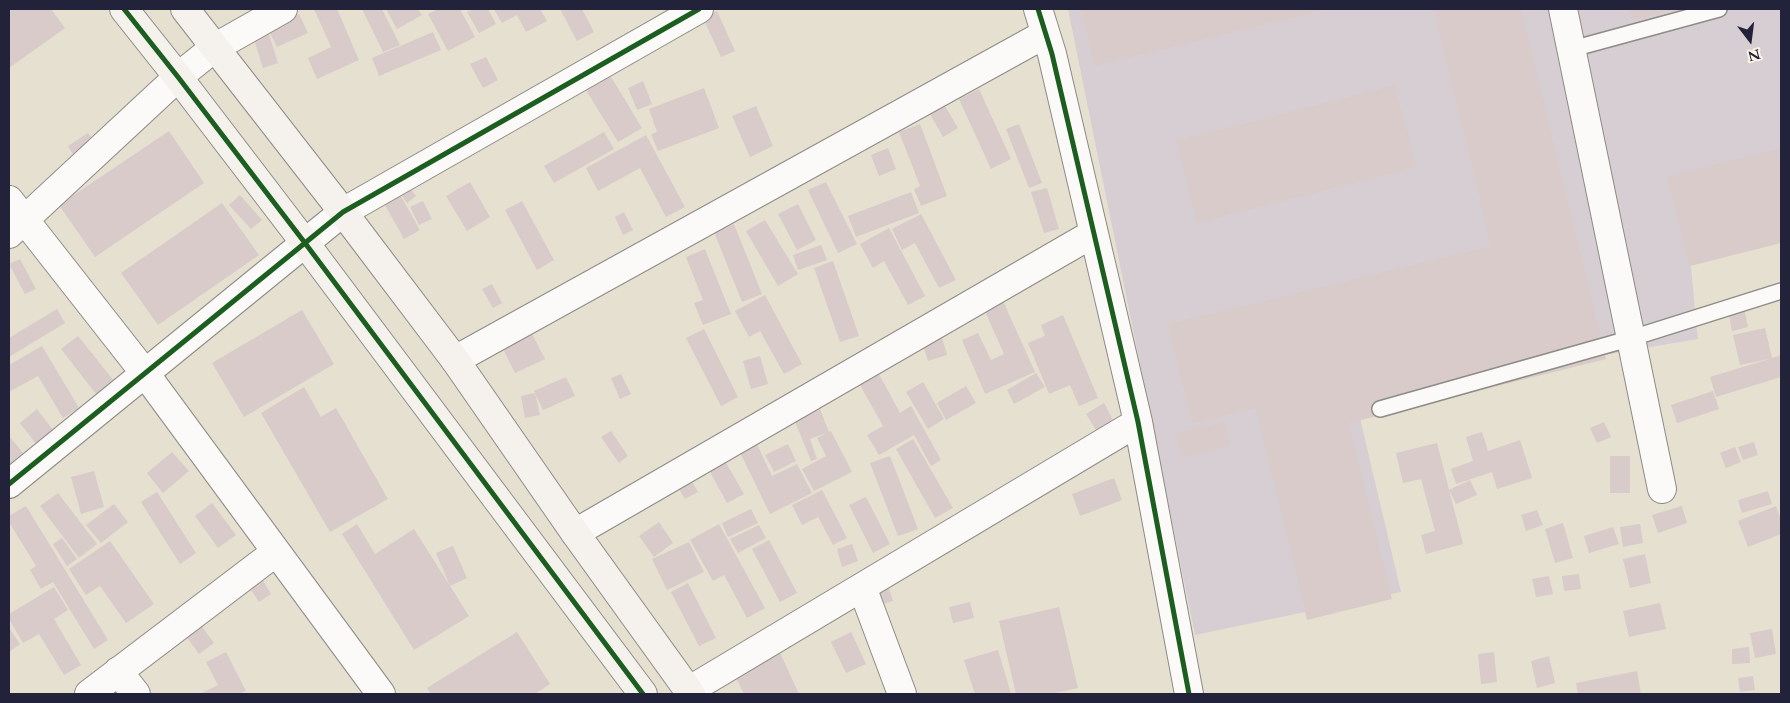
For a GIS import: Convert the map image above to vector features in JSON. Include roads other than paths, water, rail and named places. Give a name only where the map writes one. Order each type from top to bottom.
[{"type":"street","points":[[124,9],[305,243],[643,694]]},
{"type":"street","points":[[185,9],[455,360],[575,533],[690,693],[862,587],[1138,422]]},
{"type":"street","points":[[283,9],[214,48],[14,218],[144,372],[381,694]]},
{"type":"street","points":[[9,484],[144,372],[343,212],[699,9]]},
{"type":"street","points":[[1563,9],[1662,489]]},
{"type":"street","points":[[455,360],[1042,21],[1052,54],[1138,422],[1184,692]]},
{"type":"street","points":[[575,533],[1094,233]]},
{"type":"street","points":[[89,694],[276,552]]},
{"type":"street","points":[[862,587],[902,694]]},
{"type":"street","points":[[118,671],[136,694]]},
{"type":"lane","points":[[1572,49],[1719,9]]},
{"type":"lane","points":[[1380,409],[1632,338],[1781,291]]}]
